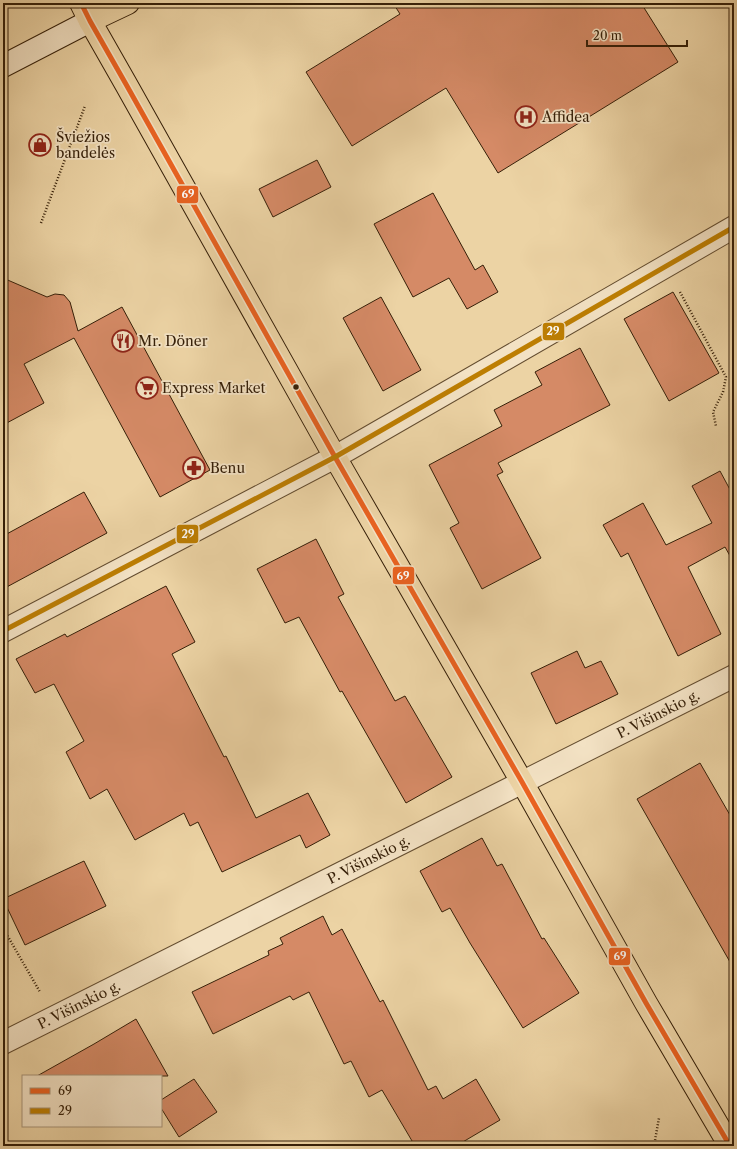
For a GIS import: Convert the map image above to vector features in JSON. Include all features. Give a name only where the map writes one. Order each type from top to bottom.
[{"type":"main road","points":[[128,3],[85,12],[128,86],[335,457],[522,782],[646,1003],[730,1146]]},
{"type":"street","points":[[3,66],[85,12]]},
{"type":"street","points":[[3,631],[335,457],[734,227]]},
{"type":"street","name":"P. Višinskio g.","points":[[3,1043],[734,676]]},
{"type":"path","points":[[41,223],[85,106]]},
{"type":"path","points":[[666,266],[726,377],[723,392],[712,412],[716,426]]},
{"type":"path","points":[[3,928],[55,1017]]},
{"type":"path","points":[[654,1146],[659,1118]]},
{"type":"building","name":"Affidea","points":[[393,3],[641,3],[678,62],[498,173],[446,88],[352,146],[306,72],[400,14]]},
{"type":"building","points":[[317,160],[331,187],[273,217],[259,189]]},
{"type":"building","points":[[433,193],[475,270],[483,265],[498,292],[467,309],[449,278],[413,297],[374,224]]},
{"type":"building","points":[[3,278],[47,297],[55,294],[64,295],[70,302],[78,331],[122,307],[210,470],[160,497],[74,338],[24,364],[44,403],[3,425]]},
{"type":"building","points":[[673,292],[719,373],[669,401],[624,319]]},
{"type":"building","points":[[381,297],[421,370],[383,391],[343,318]]},
{"type":"building","points":[[580,348],[610,405],[498,463],[503,472],[497,475],[541,558],[482,589],[450,528],[459,523],[429,465],[502,426],[494,410],[542,385],[535,372]]},
{"type":"building","points":[[720,471],[734,497],[734,563],[725,547],[688,567],[721,634],[678,656],[628,553],[621,557],[603,525],[643,503],[666,545],[712,523],[692,486]]},
{"type":"building","points":[[84,492],[107,533],[3,589],[3,536]]},
{"type":"building","points":[[316,539],[344,594],[338,597],[395,701],[405,696],[452,777],[406,803],[342,691],[340,692],[299,617],[285,623],[257,569]]},
{"type":"building","points":[[166,586],[195,642],[172,654],[224,757],[226,756],[256,818],[308,793],[330,835],[306,848],[300,835],[222,872],[198,822],[190,826],[184,813],[135,840],[107,789],[90,799],[66,752],[84,741],[54,684],[35,693],[16,659],[65,634],[67,637]]},
{"type":"building","points":[[577,651],[585,668],[601,661],[618,694],[556,724],[531,673]]},
{"type":"building","points":[[700,763],[734,822],[734,969],[637,799]]},
{"type":"building","points":[[482,838],[497,866],[502,864],[542,939],[544,938],[579,993],[523,1028],[450,908],[442,912],[420,871]]},
{"type":"building","points":[[84,861],[106,906],[25,945],[3,899]]},
{"type":"building","points":[[323,916],[332,935],[342,929],[380,1002],[383,1000],[428,1090],[436,1086],[443,1099],[476,1079],[500,1120],[456,1146],[415,1146],[382,1090],[369,1097],[351,1061],[344,1064],[309,992],[293,1000],[290,996],[213,1034],[192,992],[269,955],[268,951],[283,944],[280,938]]},
{"type":"building","points":[[136,1019],[168,1076],[39,1075]]},
{"type":"building","points":[[194,1079],[217,1112],[179,1137],[162,1110],[162,1099]]},
{"type":"transit line","name":"69","points":[[81,3],[335,457],[522,782],[646,1003],[730,1146]]},
{"type":"transit line","name":"29","points":[[3,631],[335,457],[734,227]]},
{"type":"place","name":"Affidea","points":[[526,117]]},
{"type":"place","name":"Šviežios bandelės","points":[[40,145]]},
{"type":"place","name":"Mr. Döner","points":[[123,341]]},
{"type":"place","name":"Express Market","points":[[147,388]]},
{"type":"place","name":"Benu","points":[[194,468]]}]
